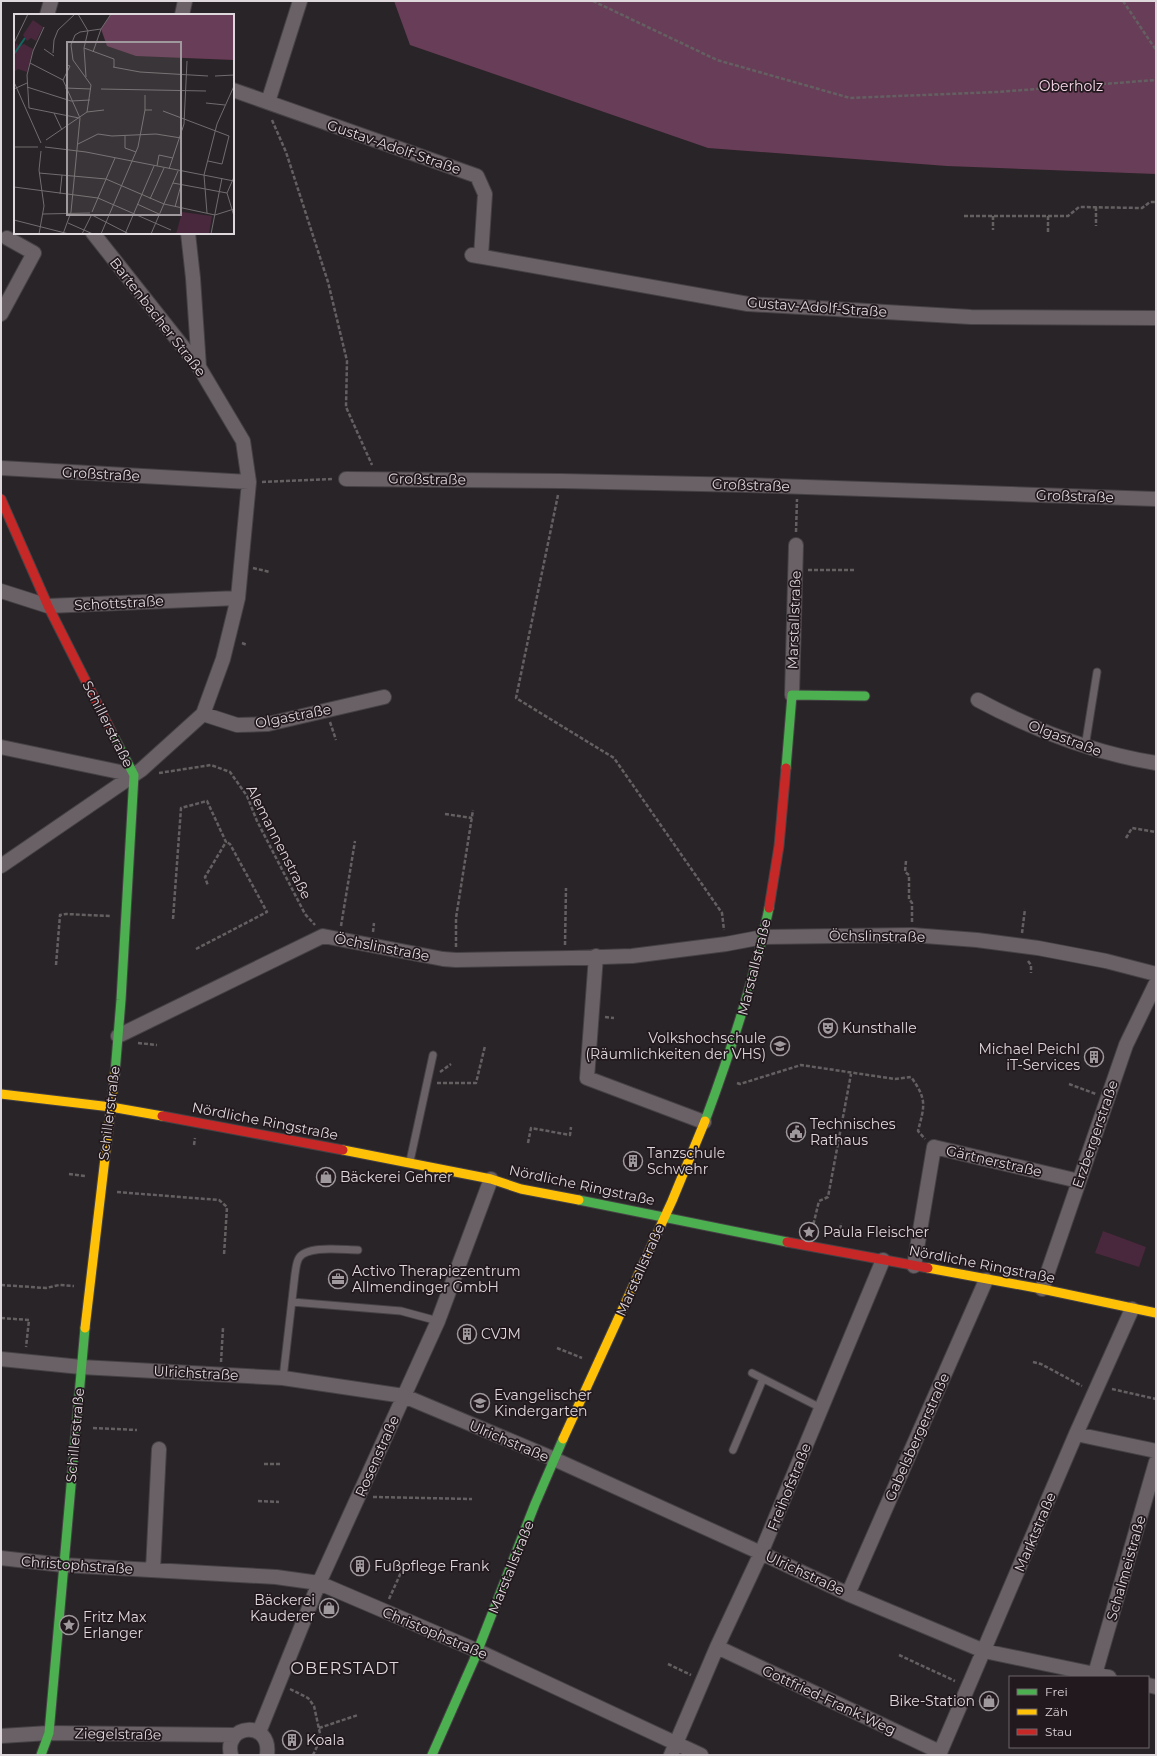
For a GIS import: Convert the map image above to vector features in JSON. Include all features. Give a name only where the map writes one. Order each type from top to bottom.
[{"type":"street","points":[[46,14],[51,1]]},
{"type":"street","points":[[182,14],[185,1]]},
{"type":"street","points":[[268,102],[300,1]]},
{"type":"street","name":"Gustav-Adolf-Straße","points":[[234,90],[477,176],[485,194],[477,256],[748,304],[971,316],[1156,318]]},
{"type":"street","name":"Bartenbacher Straße","points":[[1,866],[137,772],[203,714],[222,659],[238,598],[249,482],[243,441],[199,367],[94,234]]},
{"type":"street","points":[[188,234],[193,278],[199,367]]},
{"type":"street","points":[[1,314],[34,253],[7,238]]},
{"type":"street","name":"Großstraße","points":[[1,468],[249,482]]},
{"type":"street","name":"Großstraße","points":[[346,479],[561,480],[797,486],[1156,499]]},
{"type":"street","name":"Schillerstraße","points":[[1,498],[48,606],[137,772],[125,916],[118,1036],[111,1107],[100,1190],[76,1427],[49,1733],[41,1755]]},
{"type":"street","name":"Marstallstraße","points":[[432,1755],[478,1650],[554,1460],[664,1217],[704,1122],[721,1079],[739,1025],[763,937],[780,848],[792,695],[796,545]]},
{"type":"street","name":"Schottstraße","points":[[1,591],[48,606],[238,598]]},
{"type":"street","points":[[792,695],[865,696]]},
{"type":"street","name":"Olgastraße","points":[[203,714],[237,725],[268,724],[384,697]]},
{"type":"street","name":"Olgastraße","points":[[978,700],[1010,717],[1085,747],[1130,759],[1156,763]]},
{"type":"street","points":[[1,747],[137,772]]},
{"type":"street","name":"Öchslinstraße","points":[[118,1036],[323,936],[443,959],[456,960],[632,956],[726,944],[763,937],[912,935],[977,940],[1058,951],[1106,961],[1156,974]]},
{"type":"street","points":[[596,956],[587,1078],[704,1122]]},
{"type":"street","name":"Erzbergerstraße","points":[[1042,1289],[1126,1045],[1156,983]]},
{"type":"street","name":"Nördliche Ringstraße","points":[[1,1094],[111,1107],[199,1122],[491,1179],[521,1189],[986,1280],[1042,1289],[1156,1313]]},
{"type":"street","name":"Gärtnerstraße","points":[[914,1266],[934,1147],[1079,1181]]},
{"type":"street","name":"Rosenstraße","points":[[259,1732],[319,1583],[438,1322],[491,1179]]},
{"type":"street","name":"Freihofstraße","points":[[673,1750],[717,1647],[761,1552],[882,1260]]},
{"type":"street","name":"Gabelsbergerstraße","points":[[848,1594],[986,1280]]},
{"type":"street","name":"Marktstraße","points":[[940,1754],[1076,1434],[1132,1309]]},
{"type":"street","name":"Ulrichstraße","points":[[1,1359],[82,1367],[283,1378],[404,1396],[554,1460],[761,1552],[848,1594],[984,1651],[1102,1676]]},
{"type":"street","points":[[1076,1434],[1156,1451]]},
{"type":"street","name":"Christophstraße","points":[[153,1570],[159,1449]]},
{"type":"street","name":"Schalmeistraße","points":[[1102,1676],[1156,1462]]},
{"type":"street","name":"Christophstraße","points":[[1,1558],[63,1565],[276,1577],[319,1583],[478,1650],[673,1750],[700,1755]]},
{"type":"street","name":"Gottfried-Frank-Weg","points":[[717,1647],[940,1754]]},
{"type":"street","name":"Ziegelstraße","points":[[1,1736],[49,1733],[235,1735],[242,1730],[259,1732]]},
{"type":"street","points":[[259,1732],[264,1737],[268,1747],[267,1755]]},
{"type":"street","points":[[231,1755],[230,1744],[235,1735]]},
{"type":"lane","points":[[1085,747],[1098,672]]},
{"type":"lane","points":[[410,1163],[433,1055]]},
{"type":"lane","points":[[283,1378],[297,1262],[304,1253],[313,1250],[358,1250]]},
{"type":"lane","points":[[292,1302],[401,1311],[438,1322]]},
{"type":"lane","points":[[752,1373],[821,1408]]},
{"type":"lane","points":[[733,1450],[763,1379]]},
{"type":"path","points":[[593,1],[717,60],[850,98],[997,92],[1156,80]]},
{"type":"path","points":[[1122,1],[1156,50]]},
{"type":"path","points":[[268,102],[272,120],[286,152],[328,282],[348,361],[346,407],[378,478]]},
{"type":"path","points":[[964,216],[1068,216],[1079,207],[1142,208],[1150,202],[1156,202]]},
{"type":"path","points":[[1096,207],[1096,226]]},
{"type":"path","points":[[993,216],[993,230]]},
{"type":"path","points":[[1048,216],[1048,234]]},
{"type":"path","points":[[249,482],[346,479]]},
{"type":"path","points":[[561,480],[516,698],[614,758],[722,913],[726,944]]},
{"type":"path","points":[[796,545],[797,486]]},
{"type":"path","points":[[796,570],[855,570]]},
{"type":"path","name":"Alemannenstraße","points":[[137,772],[155,774],[211,765],[230,772],[247,796],[257,821],[305,914],[323,936]]},
{"type":"path","points":[[173,919],[181,808],[207,801],[226,842],[230,844],[267,912],[196,949]]},
{"type":"path","points":[[456,960],[456,918],[473,810]]},
{"type":"path","points":[[445,814],[472,818]]},
{"type":"path","points":[[1126,838],[1132,828],[1156,832]]},
{"type":"path","points":[[339,939],[355,841]]},
{"type":"path","points":[[208,886],[205,877],[226,842]]},
{"type":"path","points":[[906,861],[905,872],[909,875],[909,899],[912,903],[912,935]]},
{"type":"path","points":[[565,958],[566,888]]},
{"type":"path","points":[[1020,945],[1025,909]]},
{"type":"path","points":[[56,965],[60,915],[125,916]]},
{"type":"path","points":[[427,1082],[476,1083],[485,1046]]},
{"type":"path","points":[[721,1079],[740,1084],[801,1065],[851,1074],[895,1079],[911,1077],[916,1084],[925,1104],[918,1131],[934,1147]]},
{"type":"path","points":[[809,1246],[819,1201],[828,1197],[851,1074]]},
{"type":"path","points":[[1069,1084],[1108,1098]]},
{"type":"path","points":[[528,1143],[531,1128],[570,1135],[572,1127]]},
{"type":"path","points":[[100,1190],[219,1200],[227,1207],[224,1256]]},
{"type":"path","points":[[1,1285],[46,1288],[59,1285],[90,1287]]},
{"type":"path","points":[[1,1318],[29,1320],[24,1362]]},
{"type":"path","points":[[220,1374],[222,1328]]},
{"type":"path","points":[[557,1348],[597,1365]]},
{"type":"path","points":[[1033,1362],[1042,1364],[1096,1390],[1156,1399]]},
{"type":"path","points":[[76,1427],[137,1430]]},
{"type":"path","points":[[264,1464],[280,1464]]},
{"type":"path","points":[[359,1497],[472,1499]]},
{"type":"path","points":[[258,1501],[279,1502]]},
{"type":"path","points":[[384,1610],[403,1568]]},
{"type":"path","points":[[899,1655],[969,1687]]},
{"type":"path","points":[[668,1664],[703,1680]]},
{"type":"path","points":[[279,1683],[308,1698],[314,1706],[321,1738],[313,1755]]},
{"type":"path","points":[[319,1728],[358,1715]]},
{"type":"shaded area","points":[[1103,1231],[1146,1247],[1139,1267],[1095,1253]]},
{"type":"green space","name":"Oberholz","points":[[394,1],[1156,1],[1156,174],[947,166],[708,148],[410,45]]},
{"type":"traffic: fast","points":[[786,768],[792,695],[865,696]]},
{"type":"traffic: fast","points":[[112,733],[134,775],[121,1000],[115,1073]]},
{"type":"traffic: fast","points":[[705,1121],[741,1016],[769,908]]},
{"type":"traffic: fast","points":[[579,1200],[787,1242]]},
{"type":"traffic: fast","points":[[41,1755],[49,1733],[85,1328]]},
{"type":"traffic: fast","points":[[432,1755],[474,1660],[535,1504],[563,1439]]},
{"type":"traffic: slow","points":[[85,1328],[115,1073]]},
{"type":"traffic: slow","points":[[1,1094],[111,1107],[162,1116]]},
{"type":"traffic: slow","points":[[563,1439],[672,1201],[705,1121]]},
{"type":"traffic: slow","points":[[343,1150],[491,1179],[521,1189],[579,1200]]},
{"type":"traffic: slow","points":[[928,1268],[1042,1289],[1156,1313]]},
{"type":"traffic: jam","points":[[1,499],[48,606],[112,733]]},
{"type":"traffic: jam","points":[[769,908],[779,846],[786,768]]},
{"type":"traffic: jam","points":[[162,1116],[343,1150]]},
{"type":"traffic: jam","points":[[787,1242],[928,1268]]},
{"type":"place","name":"Kunsthalle","points":[[828,1028]]},
{"type":"place","name":"Volkshochschule (Räumlichkeiten der VHS)","points":[[780,1046]]},
{"type":"place","name":"Michael Peichl iT-Services","points":[[1094,1057]]},
{"type":"place","name":"Technisches Rathaus","points":[[796,1132]]},
{"type":"place","name":"Tanzschule Schwehr","points":[[633,1161]]},
{"type":"place","name":"Bäckerei Gehrer","points":[[326,1177]]},
{"type":"place","name":"Paula Fleischer","points":[[809,1232]]},
{"type":"place","name":"Activo Therapiezentrum Allmendinger GmbH","points":[[338,1279]]},
{"type":"place","name":"CVJM","points":[[467,1334]]},
{"type":"place","name":"Evangelischer Kindergarten","points":[[480,1403]]},
{"type":"place","name":"Fußpflege Frank","points":[[360,1566]]},
{"type":"place","name":"Bäckerei Kauderer","points":[[329,1608]]},
{"type":"place","name":"Fritz Max Erlanger","points":[[69,1625]]},
{"type":"place","name":"Bike-Station","points":[[989,1701]]},
{"type":"place","name":"Koala","points":[[292,1740]]},
{"type":"district","name":"OBERSTADT","points":[[345,1668]]}]
